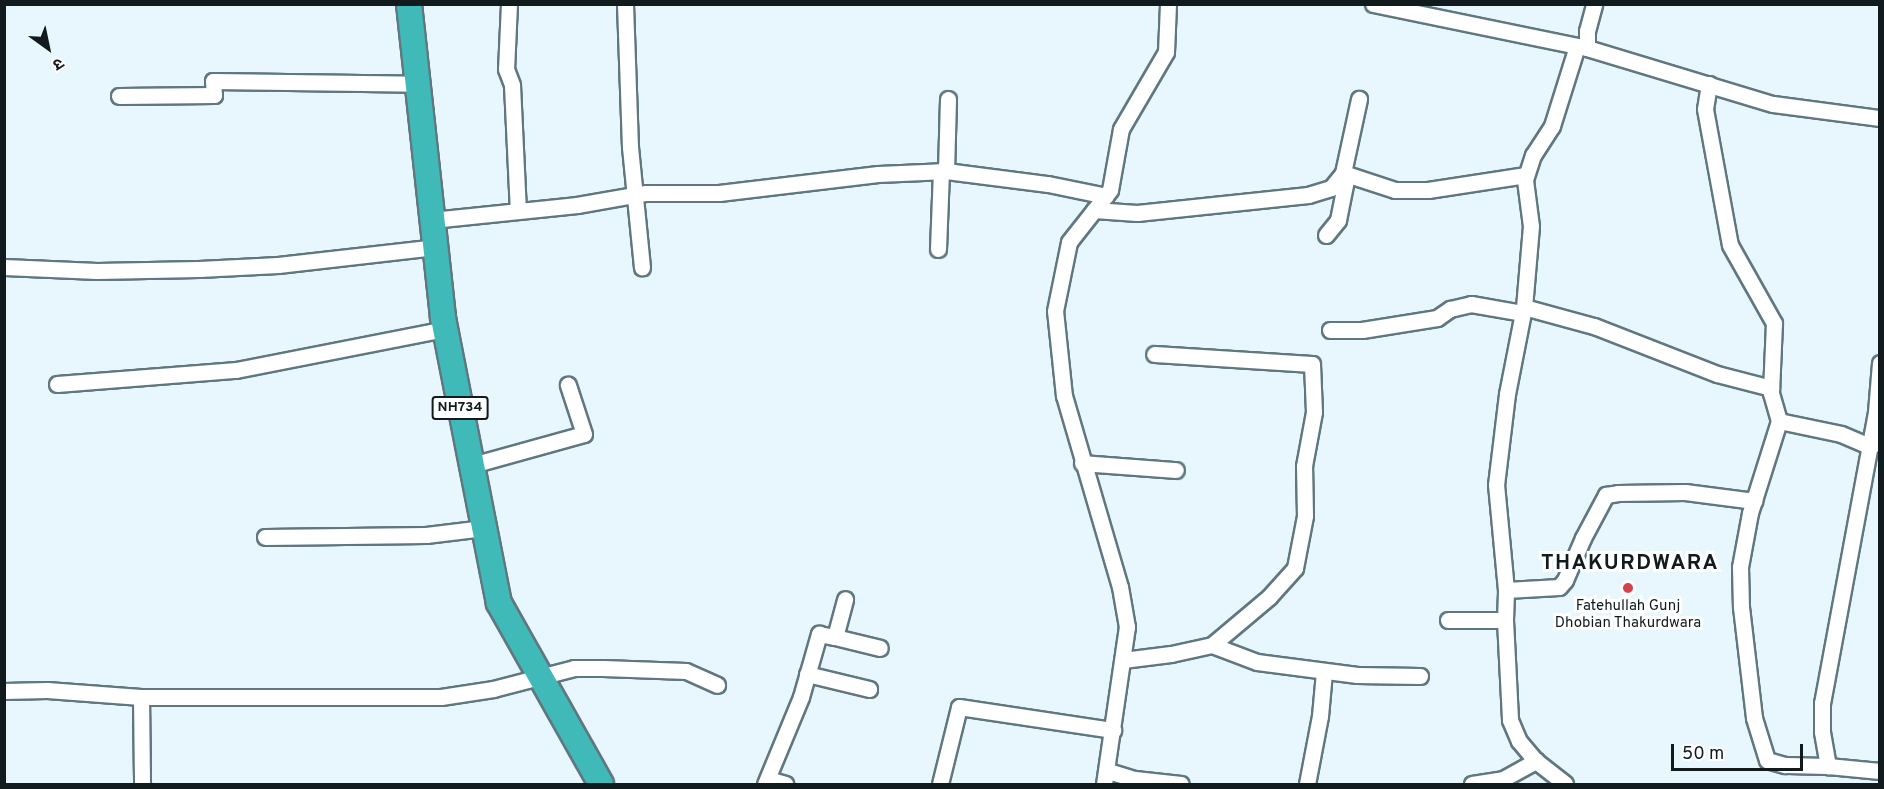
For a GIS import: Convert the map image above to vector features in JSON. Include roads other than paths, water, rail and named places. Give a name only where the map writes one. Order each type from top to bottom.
[{"type":"highway","name":"NH734","points":[[409,4],[445,329],[499,603],[602,784]]},
{"type":"street","points":[[509,4],[506,69],[512,85],[518,210]]},
{"type":"street","points":[[625,4],[634,195],[642,267]]},
{"type":"street","points":[[1168,4],[1166,52],[1121,129],[1110,190],[1069,242],[1054,311],[1064,396],[1120,587],[1127,627],[1106,778],[1180,784]]},
{"type":"street","points":[[1373,4],[1582,47],[1773,104],[1880,118]]},
{"type":"street","points":[[1565,784],[1536,761],[1519,741],[1510,720],[1506,590],[1496,485],[1507,394],[1523,310],[1531,226],[1527,175],[1533,155],[1552,126],[1582,47],[1593,4]]},
{"type":"street","points":[[119,96],[214,95],[213,81],[418,84]]},
{"type":"street","points":[[1709,84],[1705,109],[1730,245],[1774,323],[1771,388],[1779,421],[1754,501],[1740,567],[1741,607],[1754,718],[1767,760],[1785,765],[1880,771]]},
{"type":"street","points":[[938,249],[948,99]]},
{"type":"street","points":[[1326,235],[1338,220],[1359,99]]},
{"type":"street","points":[[432,220],[577,205],[634,195],[718,193],[878,174],[943,171],[1048,184],[1106,196]]},
{"type":"street","points":[[1094,210],[1137,213],[1308,195],[1331,188],[1345,174]]},
{"type":"street","points":[[1345,174],[1395,190],[1428,190],[1527,175]]},
{"type":"street","points":[[4,267],[97,271],[199,269],[279,265],[435,247]]},
{"type":"street","points":[[1330,330],[1362,330],[1437,318],[1450,309],[1471,304],[1523,310],[1594,326],[1717,374],[1771,388]]},
{"type":"street","points":[[57,384],[236,370],[445,329]]},
{"type":"street","points":[[1123,660],[1171,654],[1212,645],[1269,597],[1295,568],[1305,516],[1304,466],[1314,412],[1312,363],[1154,354]]},
{"type":"street","points":[[1828,766],[1822,732],[1822,703],[1874,444],[1880,363]]},
{"type":"street","points":[[471,465],[584,434],[568,385]]},
{"type":"street","points":[[1779,421],[1841,434],[1874,444]]},
{"type":"street","points":[[1082,463],[1176,470]]},
{"type":"street","points":[[1506,590],[1559,587],[1565,580],[1587,528],[1606,495],[1685,492],[1754,501]]},
{"type":"street","points":[[265,537],[426,535],[484,528]]},
{"type":"street","points":[[835,637],[845,599]]},
{"type":"street","points":[[1448,620],[1506,620]]},
{"type":"street","points":[[785,784],[767,782],[801,698],[819,634],[880,648]]},
{"type":"street","points":[[1212,645],[1257,662],[1324,672],[1420,676]]},
{"type":"street","points":[[4,691],[47,690],[141,697],[441,697],[493,689],[574,668],[686,671],[717,685]]},
{"type":"street","points":[[1307,784],[1320,716],[1324,672]]},
{"type":"street","points":[[807,674],[869,689]]},
{"type":"street","points":[[141,697],[142,784]]},
{"type":"street","points":[[940,784],[959,707],[1113,730]]},
{"type":"street","points":[[1472,784],[1503,779],[1536,761]]},
{"type":"place","name":"Fatehullah Gunj Dhobian Thakurdwara","points":[[1628,588]]},
{"type":"district","name":"THAKURDWARA","points":[[1630,564]]}]
